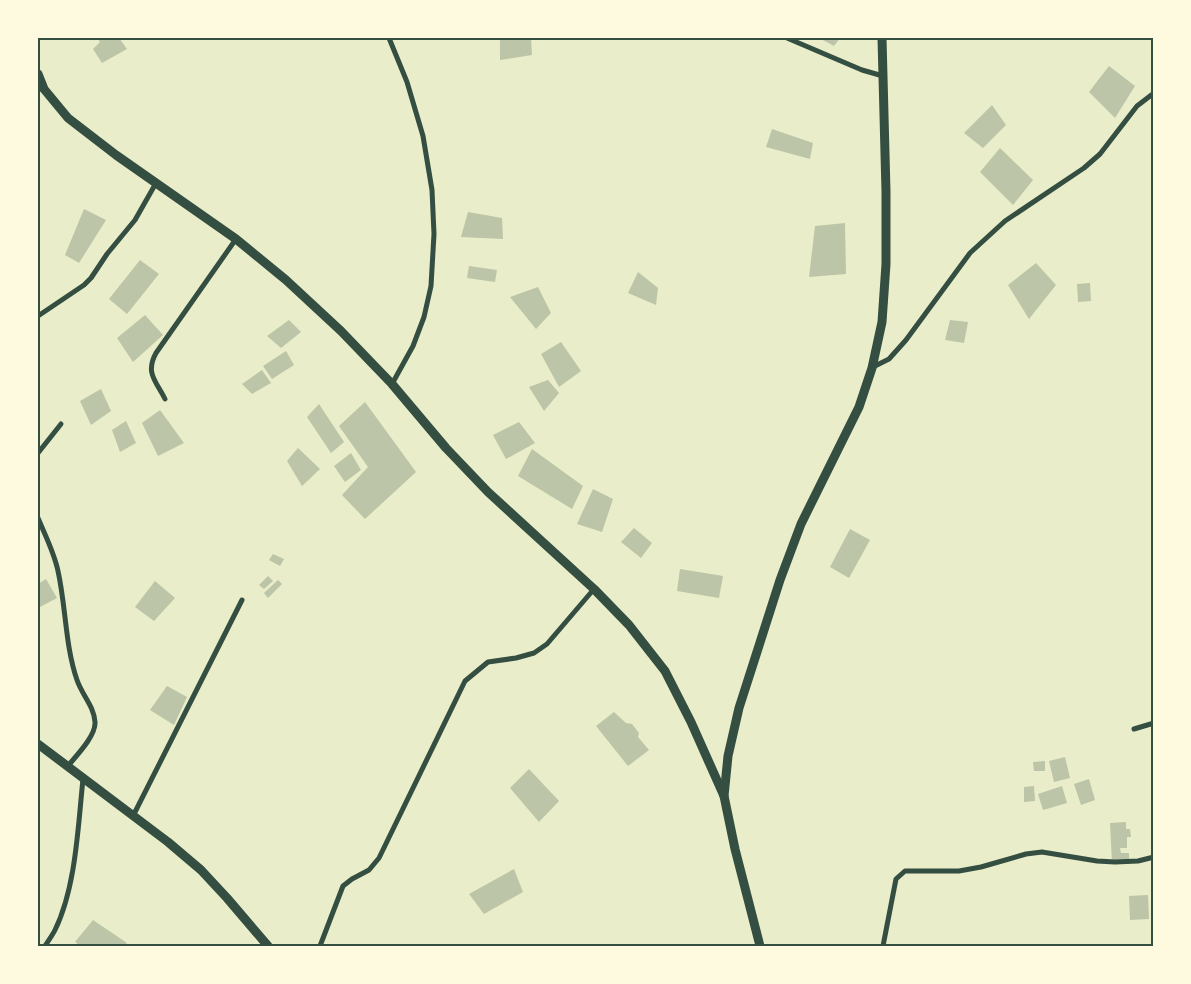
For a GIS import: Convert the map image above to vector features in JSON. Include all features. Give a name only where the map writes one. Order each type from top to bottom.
[{"type":"street","points":[[389,38],[407,82],[423,136],[432,190],[434,234],[431,286],[424,317],[413,346],[392,384]]},
{"type":"street","points":[[787,38],[862,70],[883,76]]},
{"type":"street","points":[[724,796],[728,756],[739,708],[780,580],[801,524],[859,406],[872,368],[882,322],[886,264],[886,192],[882,38]]},
{"type":"street","points":[[38,74],[44,89],[68,118],[116,155],[236,239],[293,286],[341,331],[392,384],[446,448],[488,492],[594,589],[629,625],[665,671],[691,722],[724,796],[735,849],[760,946]]},
{"type":"street","points":[[872,368],[889,359],[906,340],[970,253],[1005,221],[1084,168],[1100,154],[1137,106],[1154,93]]},
{"type":"street","points":[[38,316],[84,285],[91,278],[106,254],[136,220],[156,183]]},
{"type":"street","points":[[165,399],[150,371],[151,362],[236,239]]},
{"type":"street","points":[[38,453],[61,424]]},
{"type":"street","points":[[38,518],[58,570],[77,682],[92,709],[95,723],[93,734],[67,767]]},
{"type":"street","points":[[320,946],[343,886],[369,870],[379,858],[465,681],[488,662],[534,653],[547,644],[594,589]]},
{"type":"street","points":[[133,816],[242,600]]},
{"type":"street","points":[[1134,730],[1154,723]]},
{"type":"street","points":[[38,744],[168,842],[201,870],[228,898],[268,946]]},
{"type":"street","points":[[45,946],[55,930],[66,900],[73,864],[83,778]]},
{"type":"street","points":[[884,946],[896,879],[905,871],[959,871],[981,867],[1026,854],[1042,852],[1115,862],[1154,857]]},
{"type":"building","points":[[97,38],[119,38],[127,49],[102,63],[93,49],[100,42]]},
{"type":"building","points":[[500,38],[531,38],[532,55],[500,60]]},
{"type":"building","points":[[819,38],[840,38],[834,46]]},
{"type":"building","points":[[1109,66],[1135,86],[1115,118],[1089,92]]},
{"type":"building","points":[[992,105],[1006,125],[983,148],[964,133]]},
{"type":"building","points":[[772,129],[813,143],[810,159],[766,147]]},
{"type":"building","points":[[1000,148],[1033,180],[1013,205],[980,172]]},
{"type":"building","points":[[84,209],[106,220],[79,263],[65,255]]},
{"type":"building","points":[[468,212],[502,218],[503,239],[461,237]]},
{"type":"building","points":[[845,223],[846,274],[809,277],[815,226]]},
{"type":"building","points":[[140,260],[159,274],[127,314],[109,299]]},
{"type":"building","points":[[1036,263],[1056,285],[1029,319],[1008,285]]},
{"type":"building","points":[[469,266],[497,270],[495,282],[467,278]]},
{"type":"building","points":[[638,272],[658,288],[656,305],[628,293]]},
{"type":"building","points":[[1090,283],[1091,301],[1078,302],[1077,284]]},
{"type":"building","points":[[538,287],[551,313],[536,329],[510,297]]},
{"type":"building","points":[[145,315],[163,335],[133,362],[117,338]]},
{"type":"building","points":[[289,320],[301,332],[281,348],[267,336]]},
{"type":"building","points":[[950,320],[968,322],[964,343],[945,340]]},
{"type":"building","points":[[561,342],[581,371],[559,387],[541,354]]},
{"type":"building","points":[[286,351],[294,365],[272,379],[263,366]]},
{"type":"building","points":[[262,370],[271,383],[252,394],[242,384]]},
{"type":"building","points":[[548,380],[559,393],[544,411],[529,387]]},
{"type":"building","points":[[101,389],[111,411],[91,425],[80,401]]},
{"type":"building","points":[[365,402],[416,472],[365,519],[342,495],[368,467],[339,426]]},
{"type":"building","points":[[319,404],[344,442],[331,453],[307,417]]},
{"type":"building","points":[[160,410],[184,443],[158,456],[142,423]]},
{"type":"building","points":[[126,421],[136,443],[120,452],[112,430]]},
{"type":"building","points":[[519,422],[535,443],[506,459],[493,435]]},
{"type":"building","points":[[298,448],[320,469],[302,486],[287,461]]},
{"type":"building","points":[[532,449],[583,486],[572,509],[518,476]]},
{"type":"building","points":[[351,453],[361,470],[345,482],[334,466]]},
{"type":"building","points":[[593,489],[613,499],[602,532],[577,524]]},
{"type":"building","points":[[634,528],[652,543],[641,558],[621,542]]},
{"type":"building","points":[[850,529],[870,540],[849,578],[830,567]]},
{"type":"building","points":[[273,554],[284,559],[280,566],[269,560]]},
{"type":"building","points":[[680,569],[723,576],[719,598],[677,591]]},
{"type":"building","points":[[268,576],[273,581],[264,589],[259,585]]},
{"type":"building","points":[[46,579],[57,598],[38,608],[38,584]]},
{"type":"building","points":[[278,580],[282,584],[268,598],[264,593]]},
{"type":"building","points":[[155,581],[175,598],[154,621],[135,607]]},
{"type":"building","points":[[167,686],[187,697],[174,725],[150,710]]},
{"type":"building","points":[[614,712],[626,723],[632,724],[639,733],[638,737],[649,750],[628,766],[596,726]]},
{"type":"building","points":[[1065,757],[1070,778],[1054,782],[1049,761]]},
{"type":"building","points":[[1045,761],[1045,771],[1034,771],[1033,762]]},
{"type":"building","points":[[529,769],[559,801],[539,822],[510,788]]},
{"type":"building","points":[[1089,779],[1095,800],[1081,805],[1074,784]]},
{"type":"building","points":[[1034,786],[1035,801],[1024,802],[1024,787]]},
{"type":"building","points":[[1062,786],[1067,803],[1043,810],[1038,794]]},
{"type":"building","points":[[1126,822],[1126,829],[1130,829],[1131,837],[1127,837],[1127,848],[1120,848],[1121,853],[1129,853],[1129,861],[1112,862],[1110,823]]},
{"type":"building","points":[[514,869],[523,892],[484,914],[469,894]]},
{"type":"building","points":[[1148,895],[1149,919],[1130,920],[1129,896]]},
{"type":"building","points":[[93,920],[127,943],[124,946],[81,946],[75,942]]}]
